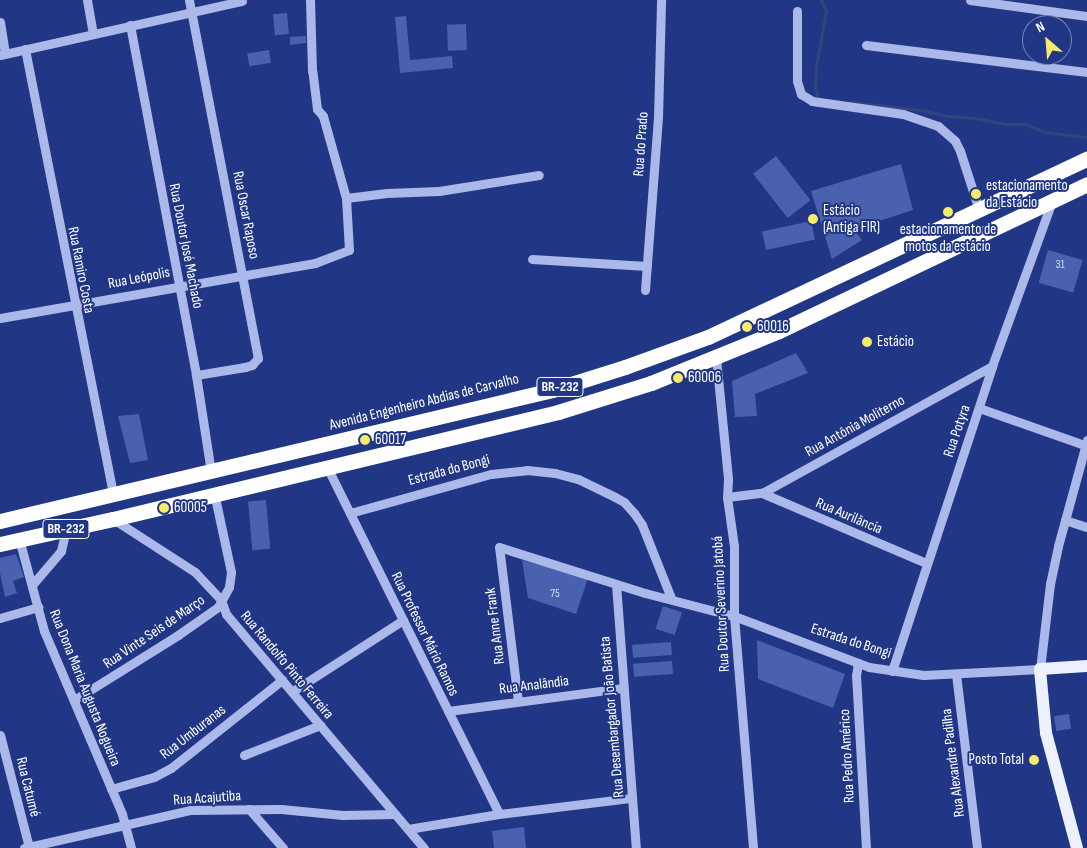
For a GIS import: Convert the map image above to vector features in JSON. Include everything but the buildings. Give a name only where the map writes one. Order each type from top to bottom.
[{"type":"highway","name":"Avenida Engenheiro Abdias de Carvalho","points":[[0,522],[552,390],[625,367],[708,337],[1087,159]]},
{"type":"highway","name":"BR-232","points":[[0,544],[113,519],[214,493],[558,412],[651,383],[779,331],[1087,184]]},
{"type":"main road","name":"Estrada do Bongi","points":[[1040,669],[1087,666]]},
{"type":"main road","points":[[1040,669],[1046,732],[1077,848]]},
{"type":"street","points":[[87,0],[93,33]]},
{"type":"street","name":"Rua Oscar Raposo","points":[[189,0],[258,360],[246,367],[196,375]]},
{"type":"street","points":[[310,0],[312,71],[317,109],[322,116],[346,198],[387,193],[438,191],[538,175]]},
{"type":"street","name":"Rua do Prado","points":[[645,290],[658,118],[661,0]]},
{"type":"street","points":[[970,0],[1087,16]]},
{"type":"street","points":[[0,22],[3,54],[242,2]]},
{"type":"street","points":[[797,11],[797,80],[801,94],[812,101],[903,114],[938,126],[955,141],[960,151],[979,210]]},
{"type":"street","name":"Rua Doutor José Machado","points":[[130,25],[196,375],[211,472]]},
{"type":"street","points":[[866,44],[1087,72]]},
{"type":"street","name":"Rua Ramiro Costa","points":[[24,49],[112,495]]},
{"type":"street","name":"Rua Leópolis","points":[[0,318],[326,260],[349,250],[346,198]]},
{"type":"street","name":"Rua Potyra","points":[[892,671],[992,366],[1052,201]]},
{"type":"street","points":[[532,259],[647,266]]},
{"type":"street","name":"Rua Doutor Severino Jatobá","points":[[716,358],[728,479],[727,497],[734,546],[734,616],[753,848]]},
{"type":"street","name":"Rua Antônia Moliterno","points":[[727,497],[762,493],[992,366]]},
{"type":"street","points":[[979,408],[1086,444],[1050,584],[1040,669]]},
{"type":"street","name":"Rua Professor Mário Ramos","points":[[327,467],[499,814]]},
{"type":"street","name":"Estrada do Bongi","points":[[350,513],[492,474],[527,470],[578,479],[615,497],[634,513],[642,525],[672,598]]},
{"type":"street","name":"Rua Vinte Seis de Março","points":[[74,700],[178,635],[218,607],[220,600],[229,588],[231,572],[214,493]]},
{"type":"street","name":"Rua Aurilância","points":[[762,493],[926,563]]},
{"type":"street","name":"Rua Randolfo Pinto Ferreira","points":[[113,519],[195,572],[220,600],[226,614],[424,848]]},
{"type":"street","points":[[1065,520],[1087,527]]},
{"type":"street","points":[[32,586],[61,551],[66,529]]},
{"type":"street","name":"Rua Dona Maria Augusta Nogueira","points":[[19,539],[44,631],[126,825],[132,847]]},
{"type":"street","name":"Estrada do Bongi","points":[[499,547],[616,584],[734,616],[858,664],[923,675],[1040,669]]},
{"type":"street","name":"Rua Anne Frank","points":[[499,547],[518,701]]},
{"type":"street","name":"Rua Desembargador João Batista","points":[[616,584],[636,848]]},
{"type":"street","points":[[0,618],[38,607]]},
{"type":"street","points":[[293,691],[403,620]]},
{"type":"street","name":"Rua Pedro Américo","points":[[858,664],[857,693],[866,848]]},
{"type":"street","name":"Rua Alexandre Padilha","points":[[956,674],[977,848]]},
{"type":"street","name":"Rua Umburanas","points":[[111,789],[154,777],[171,768],[282,680]]},
{"type":"street","name":"Rua Analândia","points":[[448,711],[623,688]]},
{"type":"street","points":[[244,755],[320,725]]},
{"type":"street","name":"Rua Catumé","points":[[0,735],[26,847]]},
{"type":"street","points":[[408,829],[499,814],[632,798]]},
{"type":"street","points":[[248,809],[283,848]]},
{"type":"street","name":"Rua Acajutiba","points":[[26,847],[190,810],[281,809],[343,815],[394,814]]},
{"type":"waterway","points":[[820,99],[818,99],[815,88],[816,66],[826,11],[821,0]]},
{"type":"waterway","points":[[851,102],[921,110],[947,116],[975,118],[1007,124],[1025,124],[1045,132],[1087,137]]},
{"type":"place","name":"estacionamento da Estácio","points":[[976,194]]},
{"type":"place","name":"estacionamento de motos da estácio","points":[[948,212]]},
{"type":"place","name":"Estácio (Antiga FIR)","points":[[813,219]]},
{"type":"place","name":"60016","points":[[747,327]]},
{"type":"place","name":"Estácio","points":[[867,342]]},
{"type":"place","name":"60006","points":[[678,378]]},
{"type":"place","name":"60017","points":[[365,440]]},
{"type":"place","name":"60005","points":[[164,508]]},
{"type":"place","name":"Posto Total","points":[[1034,760]]}]
